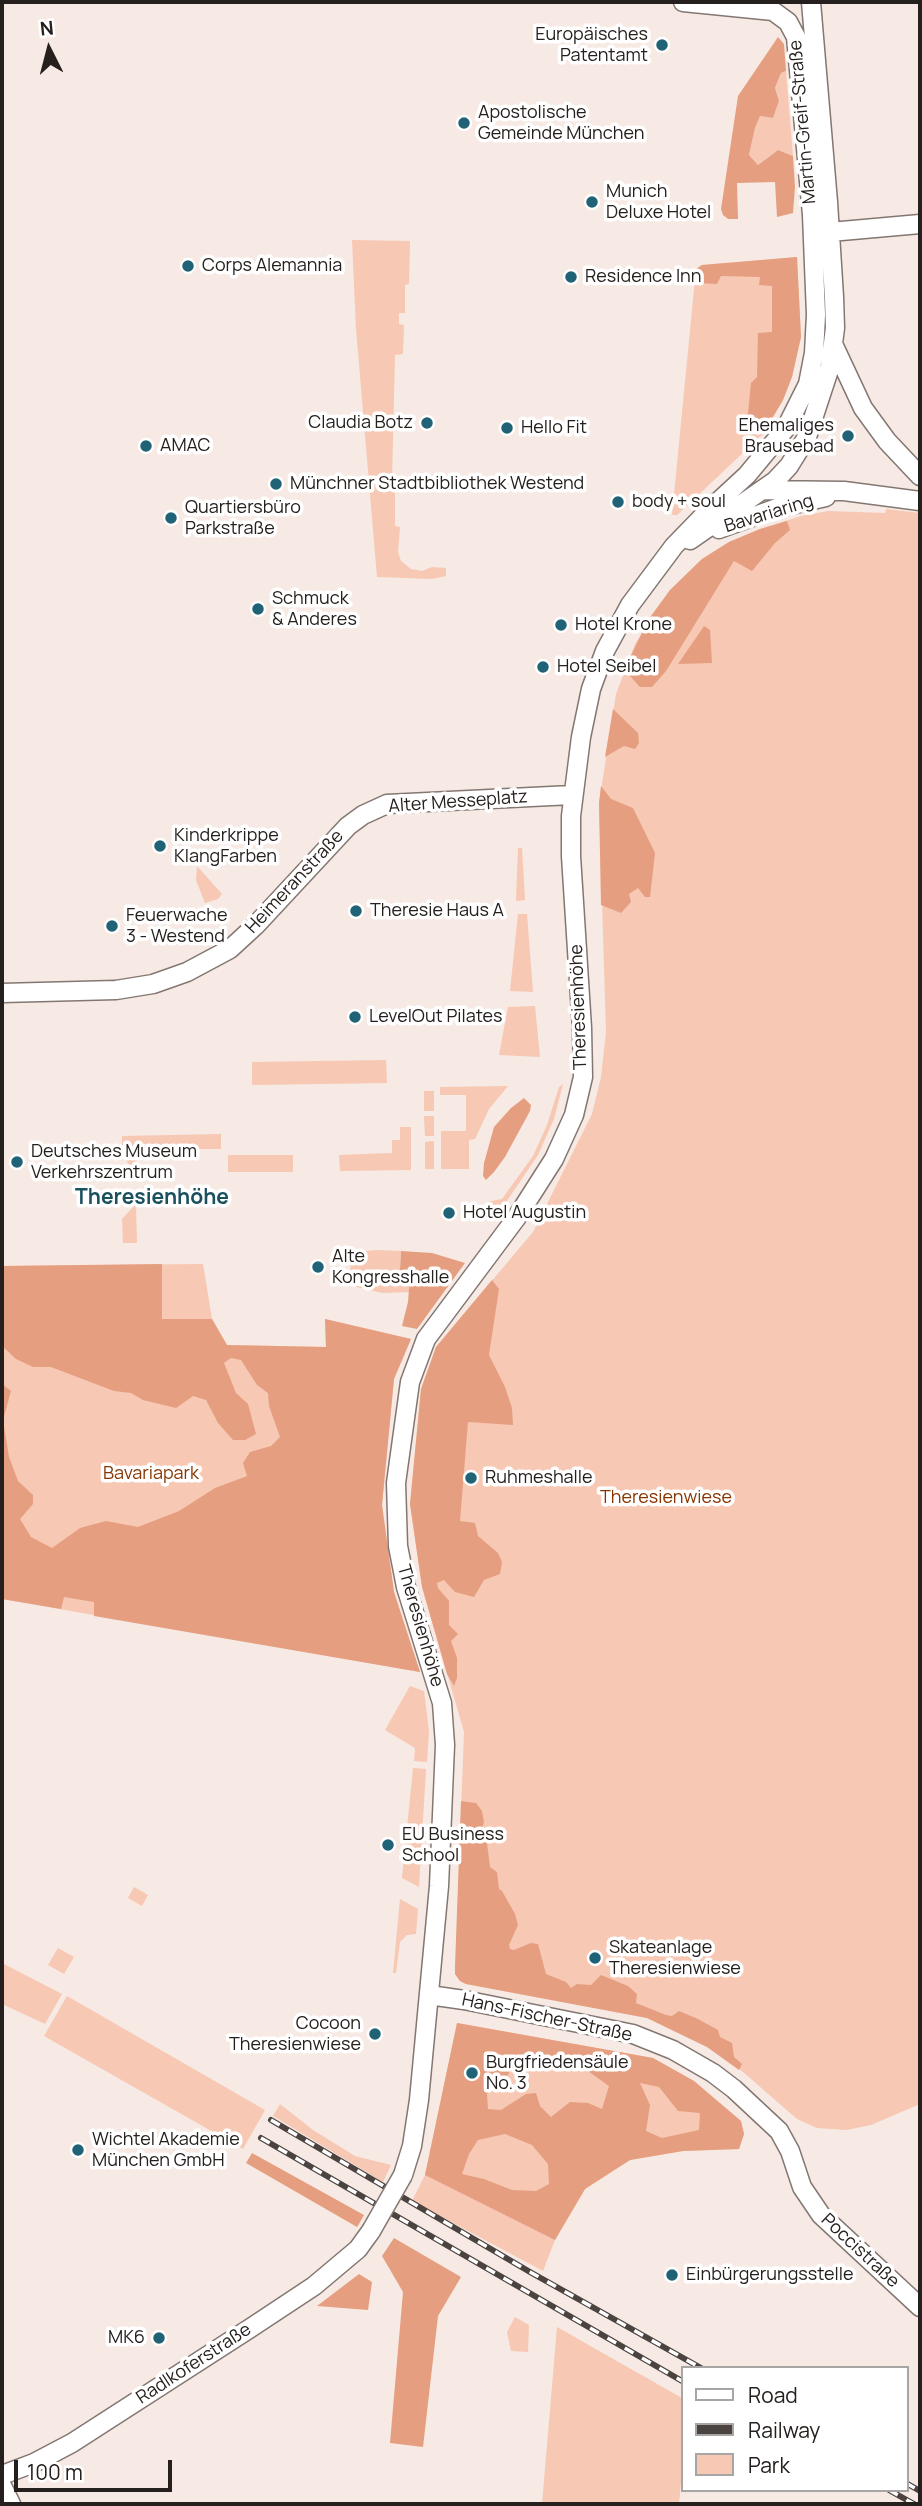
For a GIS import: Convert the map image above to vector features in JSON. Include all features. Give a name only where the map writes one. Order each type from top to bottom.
[{"type":"main road","name":"Martin-Greif-Straße","points":[[683,2],[777,13],[788,22],[796,37],[821,233]]},
{"type":"main road","name":"Martin-Greif-Straße","points":[[811,2],[821,233]]},
{"type":"main road","points":[[920,223],[821,233],[835,316],[834,345],[863,408],[887,442],[920,476]]},
{"type":"main road","name":"Theresienhöhe","points":[[429,1995],[439,1886],[445,1721],[436,1681],[402,1568],[395,1504],[398,1455],[410,1382],[426,1339],[517,1217],[554,1159],[574,1115],[583,1077],[582,1010],[571,856],[572,795],[580,737],[591,689],[605,651],[629,605],[690,528],[763,458],[786,428],[803,398],[812,368],[816,334],[821,233]]},
{"type":"main road","name":"Theresienhöhe","points":[[656,569],[682,547],[763,490],[789,466],[807,437],[824,391],[834,345]]},
{"type":"main road","points":[[763,458],[760,477],[763,490],[767,499],[777,508]]},
{"type":"main road","name":"Bavariaring","points":[[763,490],[810,489],[920,501]]},
{"type":"main road","points":[[724,496],[763,490]]},
{"type":"main road","name":"Bavariaring","points":[[682,547],[719,529],[777,508],[860,493]]},
{"type":"main road","name":"Alter Messeplatz","points":[[348,826],[363,815],[387,804],[572,795]]},
{"type":"main road","name":"Heimeranstraße","points":[[2,993],[116,990],[153,984],[187,972],[230,949],[256,926],[348,826]]},
{"type":"main road","name":"Hans-Fischer-Straße","points":[[429,1995],[586,2023],[655,2042],[693,2061],[734,2089],[770,2120],[790,2151]]},
{"type":"main road","name":"Radlkoferstraße","points":[[2,2474],[34,2463],[72,2444],[314,2286],[358,2249],[402,2175],[412,2146],[429,1995]]},
{"type":"main road","name":"Poccistraße","points":[[790,2151],[802,2187],[821,2216],[920,2307]]},
{"type":"main road","points":[[2,2486],[11,2504]]},
{"type":"green space","points":[[786,71],[793,156],[778,150],[758,165],[749,155],[755,128],[760,116],[773,118],[779,101],[775,88],[781,73]]},
{"type":"green space","points":[[352,240],[410,241],[405,313],[399,313],[399,324],[404,325],[403,354],[395,355],[392,480],[395,481],[395,526],[400,527],[398,552],[401,561],[411,569],[422,571],[432,567],[446,568],[446,576],[432,579],[377,577],[356,329]]},
{"type":"green space","points":[[797,257],[801,337],[792,377],[783,400],[763,434],[677,515],[672,515],[696,269],[702,265]]},
{"type":"green space","name":"Theresienwiese","points":[[886,509],[920,513],[920,2104],[871,2125],[846,2130],[817,2128],[797,2119],[743,2072],[707,2047],[647,2018],[466,1984],[455,1974],[464,1732],[422,1587],[410,1504],[421,1389],[436,1347],[533,1232],[592,1114],[601,1077],[606,1032],[599,803],[616,694],[635,644],[670,590],[702,559],[729,542],[801,516],[828,511],[885,513]]},
{"type":"green space","points":[[518,848],[522,848],[525,900],[516,901]]},
{"type":"green space","points":[[197,866],[222,894],[218,899],[205,903],[196,880]]},
{"type":"green space","points":[[518,914],[527,914],[533,992],[510,991]]},
{"type":"green space","points":[[535,1006],[540,1057],[499,1055],[508,1007]]},
{"type":"green space","points":[[386,1060],[387,1083],[252,1085],[252,1062]]},
{"type":"green space","points":[[563,1084],[554,1119],[538,1155],[494,1220],[488,1212],[487,1202],[502,1199],[533,1156],[547,1125],[559,1087]]},
{"type":"green space","points":[[508,1086],[489,1109],[475,1139],[469,1140],[469,1169],[441,1169],[441,1131],[466,1131],[466,1095],[440,1095],[440,1087]]},
{"type":"green space","points":[[424,1091],[434,1091],[434,1111],[424,1111]]},
{"type":"green space","points":[[424,1116],[434,1116],[434,1136],[425,1136]]},
{"type":"green space","points":[[400,1127],[411,1127],[411,1170],[340,1171],[339,1155],[392,1153],[392,1140],[400,1140]]},
{"type":"green space","points":[[221,1134],[221,1149],[135,1149],[135,1171],[122,1156],[122,1136]]},
{"type":"green space","points":[[434,1141],[434,1169],[425,1169],[425,1142]]},
{"type":"green space","points":[[228,1155],[293,1155],[293,1172],[228,1172]]},
{"type":"green space","points":[[134,1206],[137,1243],[123,1243],[122,1219]]},
{"type":"green space","points":[[401,1251],[400,1270],[410,1276],[409,1292],[383,1293],[356,1287],[349,1277],[353,1252]]},
{"type":"green space","name":"Bavariapark","points":[[203,1264],[212,1319],[227,1345],[326,1347],[325,1319],[411,1339],[394,1379],[382,1505],[394,1592],[420,1672],[2,1599],[2,1266]]},
{"type":"green space","points":[[410,1686],[424,1691],[429,1731],[427,1762],[414,1761],[415,1748],[385,1730]]},
{"type":"green space","points":[[413,1768],[426,1769],[419,1887],[402,1878]]},
{"type":"green space","points":[[134,1887],[148,1895],[142,1906],[128,1898]]},
{"type":"green space","points":[[400,1899],[418,1909],[416,1934],[407,1935],[400,1942],[396,1973],[393,1973]]},
{"type":"green space","points":[[58,1948],[74,1957],[64,1974],[48,1965]]},
{"type":"green space","points":[[2,1963],[62,1994],[45,2024],[2,2004]]},
{"type":"green space","points":[[67,1996],[265,2110],[243,2149],[44,2036]]},
{"type":"green space","points":[[457,2023],[653,2058],[694,2081],[741,2121],[744,2134],[739,2149],[683,2151],[630,2160],[585,2189],[555,2240],[543,2271],[412,2201],[425,2175]]},
{"type":"green space","points":[[280,2104],[313,2130],[355,2156],[391,2165],[383,2182],[273,2116]]},
{"type":"green space","points":[[515,2317],[529,2325],[528,2352],[511,2351],[507,2332]]},
{"type":"green space","points":[[557,2327],[680,2397],[680,2492],[679,2504],[542,2504]]},
{"type":"shaded area","points":[[778,37],[784,44],[786,71],[781,73],[775,88],[779,101],[773,118],[760,116],[749,155],[758,165],[778,150],[793,156],[793,213],[777,217],[775,182],[737,183],[738,219],[728,219],[721,209],[738,96]]},
{"type":"shaded area","points":[[797,257],[801,337],[792,377],[783,400],[763,434],[742,420],[748,413],[751,383],[757,377],[758,333],[772,332],[772,286],[759,285],[760,277],[721,276],[717,284],[695,283],[696,269],[702,265]]},
{"type":"shaded area","points":[[787,521],[790,530],[775,543],[752,571],[734,561],[666,671],[652,687],[640,687],[630,676],[627,664],[648,620],[670,590],[702,559],[729,542]]},
{"type":"shaded area","points":[[704,626],[710,630],[712,663],[678,664]]},
{"type":"shaded area","points":[[613,709],[638,733],[639,743],[635,749],[624,746],[605,757]]},
{"type":"shaded area","points":[[601,786],[611,799],[633,808],[655,853],[650,897],[645,897],[638,888],[629,894],[631,902],[621,913],[601,905]]},
{"type":"shaded area","points":[[524,1098],[531,1105],[530,1111],[505,1157],[486,1180],[483,1176],[484,1163],[494,1127]]},
{"type":"shaded area","points":[[401,1251],[432,1253],[465,1263],[417,1329],[402,1326],[408,1302],[410,1276],[400,1270]]},
{"type":"shaded area","name":"Bavariapark","points":[[162,1264],[162,1319],[212,1319],[227,1345],[326,1347],[325,1319],[411,1339],[394,1379],[382,1505],[394,1592],[420,1672],[94,1616],[94,1602],[64,1597],[61,1609],[2,1599],[2,1384],[11,1391],[3,1420],[9,1457],[18,1481],[33,1495],[33,1504],[20,1519],[31,1537],[52,1548],[80,1528],[106,1521],[138,1527],[179,1511],[215,1488],[247,1476],[243,1463],[250,1452],[271,1446],[280,1437],[269,1406],[268,1393],[257,1385],[241,1360],[231,1358],[224,1363],[236,1393],[248,1404],[256,1434],[245,1440],[233,1440],[218,1423],[206,1400],[193,1396],[176,1408],[143,1400],[131,1393],[114,1391],[51,1367],[33,1367],[16,1359],[2,1346],[2,1266]]},
{"type":"shaded area","points":[[492,1280],[499,1289],[489,1355],[505,1387],[512,1408],[513,1425],[468,1422],[460,1521],[475,1523],[478,1536],[498,1553],[502,1562],[500,1574],[484,1580],[474,1597],[455,1592],[444,1580],[437,1583],[449,1601],[449,1625],[458,1634],[451,1641],[457,1658],[457,1678],[454,1686],[447,1674],[422,1587],[410,1504],[421,1389],[436,1347]]},
{"type":"shaded area","points":[[461,1801],[476,1803],[482,1811],[484,1822],[481,1831],[487,1843],[490,1867],[497,1872],[499,1889],[515,1914],[518,1925],[509,1945],[510,1949],[531,1943],[538,1944],[546,1974],[566,1982],[571,1988],[577,1984],[591,1985],[601,1975],[628,1986],[637,1994],[636,2003],[666,2015],[672,2016],[679,2011],[698,2019],[718,2030],[720,2037],[732,2043],[734,2057],[742,2064],[739,2070],[707,2047],[647,2018],[460,1981],[455,1974],[455,1967]]},
{"type":"shaded area","points":[[457,2023],[653,2058],[694,2081],[741,2121],[744,2134],[739,2149],[683,2151],[630,2160],[585,2189],[555,2240],[425,2175]],"holes":[[[514,2062],[527,2062],[537,2071],[564,2066],[585,2069],[609,2086],[602,2109],[588,2103],[570,2102],[551,2117],[540,2106],[536,2093],[526,2094],[501,2110],[488,2109],[487,2094],[495,2081],[508,2075]],[[640,2083],[659,2087],[678,2111],[700,2113],[699,2130],[662,2138],[646,2131],[650,2105]],[[505,2134],[532,2145],[548,2164],[549,2184],[536,2191],[512,2190],[462,2174],[469,2154],[478,2140]]]},
{"type":"shaded area","points":[[252,2153],[364,2215],[357,2227],[246,2163]]},
{"type":"shaded area","points":[[394,2238],[461,2277],[438,2316],[423,2447],[390,2443],[403,2292],[382,2256]]},
{"type":"shaded area","points":[[359,2274],[372,2282],[368,2310],[317,2306]]},
{"type":"railway","points":[[271,2120],[530,2272],[697,2366]]},
{"type":"railway","points":[[261,2138],[680,2380]]},
{"type":"railway","points":[[908,2484],[920,2491]]},
{"type":"railway","points":[[893,2492],[914,2504]]},
{"type":"place","name":"Europäisches Patentamt","points":[[662,45]]},
{"type":"place","name":"Apostolische Gemeinde München","points":[[464,123]]},
{"type":"place","name":"Munich Deluxe Hotel","points":[[592,202]]},
{"type":"place","name":"Corps Alemannia","points":[[188,266]]},
{"type":"place","name":"Residence Inn","points":[[571,277]]},
{"type":"place","name":"Claudia Botz","points":[[427,423]]},
{"type":"place","name":"Hello Fit","points":[[507,428]]},
{"type":"place","name":"Ehemaliges Brausebad","points":[[848,436]]},
{"type":"place","name":"AMAC","points":[[146,446]]},
{"type":"place","name":"Münchner Stadtbibliothek Westend","points":[[276,484]]},
{"type":"place","name":"body + soul","points":[[618,502]]},
{"type":"place","name":"Quartiersbüro Parkstraße","points":[[171,518]]},
{"type":"place","name":"Schmuck & Anderes","points":[[258,609]]},
{"type":"place","name":"Hotel Krone","points":[[561,625]]},
{"type":"place","name":"Hotel Seibel","points":[[543,667]]},
{"type":"place","name":"Kinderkrippe KlangFarben","points":[[160,846]]},
{"type":"place","name":"Theresie Haus A","points":[[356,911]]},
{"type":"place","name":"Feuerwache 3 - Westend","points":[[112,926]]},
{"type":"place","name":"LevelOut Pilates","points":[[355,1017]]},
{"type":"place","name":"Deutsches Museum Verkehrszentrum","points":[[17,1162]]},
{"type":"place","name":"Hotel Augustin","points":[[449,1213]]},
{"type":"place","name":"Alte Kongresshalle","points":[[318,1267]]},
{"type":"place","name":"Ruhmeshalle","points":[[471,1478]]},
{"type":"place","name":"EU Business School","points":[[388,1845]]},
{"type":"place","name":"Skateanlage Theresienwiese","points":[[595,1958]]},
{"type":"place","name":"Cocoon Theresienwiese","points":[[375,2034]]},
{"type":"place","name":"Burgfriedensäule No. 3","points":[[472,2073]]},
{"type":"place","name":"Wichtel Akademie München GmbH","points":[[78,2150]]},
{"type":"place","name":"Einbürgerungsstelle","points":[[672,2275]]},
{"type":"place","name":"MK6","points":[[159,2338]]},
{"type":"district","name":"Theresienhöhe","points":[[152,1198]]}]
